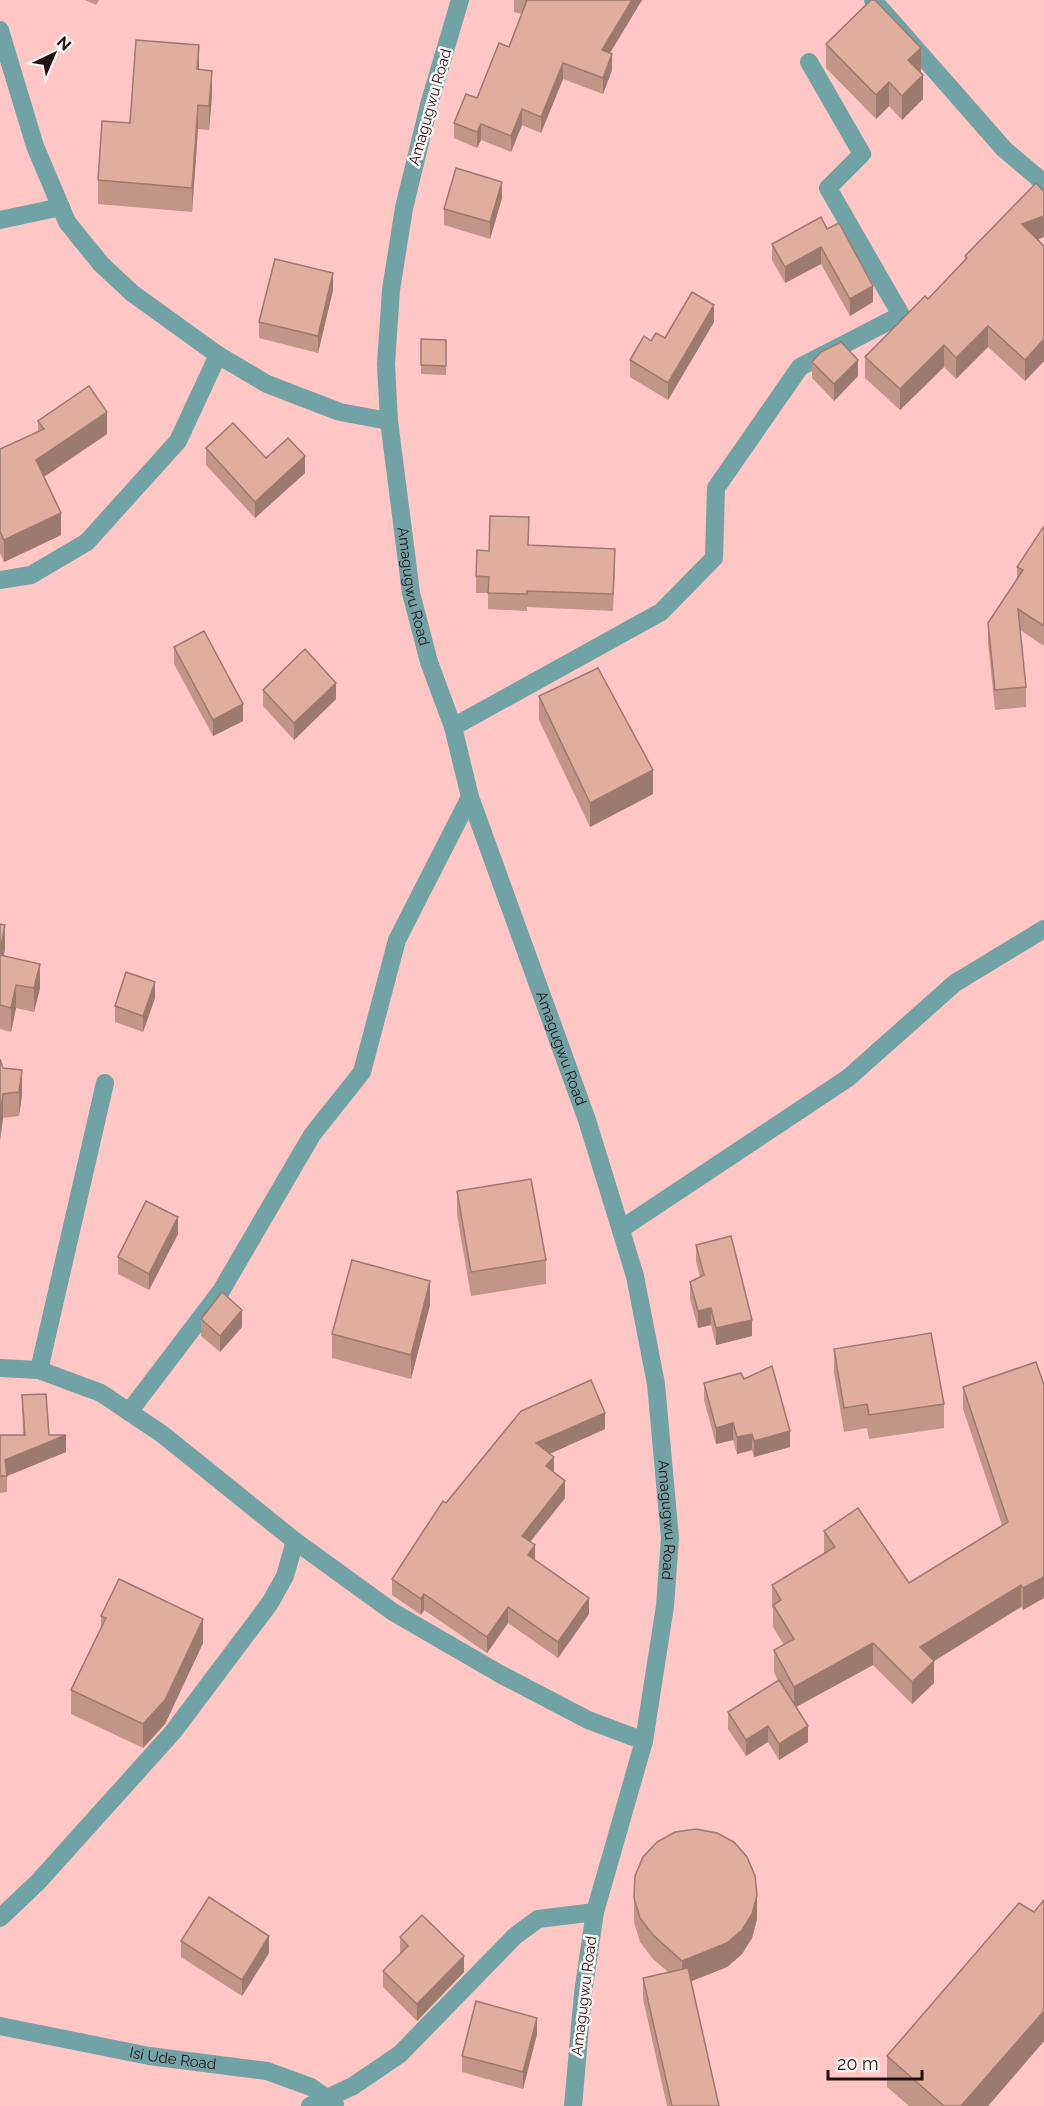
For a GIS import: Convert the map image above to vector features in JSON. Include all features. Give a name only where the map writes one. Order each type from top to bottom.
[{"type":"street","name":"Amagugwu Road","points":[[460,0],[430,101],[404,208],[391,290],[386,364],[389,421],[411,593],[429,662],[453,728],[470,797],[587,1120],[635,1276],[656,1384],[670,1538],[665,1606],[644,1741],[595,1912],[583,1993],[573,2106]]},
{"type":"street","points":[[873,0],[1004,149],[1044,183]]},
{"type":"street","points":[[0,30],[35,146],[67,222],[100,264],[132,293],[218,355],[267,384],[306,401],[340,412],[389,421]]},
{"type":"street","points":[[453,728],[661,612],[714,558],[716,488],[800,367],[901,315],[828,188],[862,154],[809,62]]},
{"type":"street","points":[[0,220],[61,207]]},
{"type":"street","points":[[0,580],[31,575],[87,542],[178,441],[218,355]]},
{"type":"street","points":[[129,1412],[220,1292],[312,1135],[362,1072],[397,940],[470,797]]},
{"type":"street","points":[[621,1229],[848,1078],[955,983],[1044,929]]},
{"type":"street","points":[[39,1370],[105,1083]]},
{"type":"street","points":[[0,1368],[39,1370],[101,1393],[162,1434],[295,1541],[393,1612],[500,1674],[588,1720],[644,1741]]},
{"type":"street","points":[[0,1918],[38,1882],[173,1732],[270,1603],[285,1576],[295,1541]]},
{"type":"street","points":[[310,2106],[334,2103],[400,2054],[515,1936],[538,1919],[595,1912]]},
{"type":"street","name":"Isi Ude Road","points":[[0,2026],[149,2056],[267,2071],[311,2087],[334,2103]]},
{"type":"building","points":[[527,0],[632,0],[602,50],[612,54],[603,78],[563,63],[541,117],[522,109],[511,136],[481,124],[477,132],[454,123],[466,94],[477,98],[499,43],[509,47]]},
{"type":"building","points":[[871,0],[875,0],[921,48],[908,60],[923,75],[902,96],[889,82],[876,95],[826,44]]},
{"type":"building","points":[[136,40],[199,45],[197,69],[212,71],[209,106],[198,105],[192,188],[98,180],[102,121],[130,123]]},
{"type":"building","points":[[456,168],[502,182],[490,222],[444,209]]},
{"type":"building","points":[[1036,183],[1044,192],[1044,216],[1022,224],[1044,246],[1044,339],[1025,360],[988,326],[956,358],[944,345],[900,389],[865,357],[925,296],[928,299],[967,258],[965,256]]},
{"type":"building","points":[[821,217],[827,229],[839,223],[873,286],[850,299],[821,247],[785,267],[772,244]]},
{"type":"building","points":[[275,259],[333,273],[318,336],[259,322]]},
{"type":"building","points":[[692,292],[714,305],[668,383],[630,360],[644,336],[651,341],[656,333],[665,338]]},
{"type":"building","points":[[421,339],[446,340],[446,366],[421,365]]},
{"type":"building","points":[[841,342],[858,360],[834,384],[812,362],[821,352]]},
{"type":"building","points":[[89,386],[107,412],[36,460],[61,513],[4,540],[0,531],[0,449],[44,429],[38,421]]},
{"type":"building","points":[[233,423],[266,458],[288,438],[305,456],[255,502],[206,448]]},
{"type":"building","points":[[490,516],[529,517],[528,545],[615,549],[613,594],[527,591],[527,594],[488,593],[489,577],[476,576],[477,550],[489,551]]},
{"type":"building","points":[[1044,526],[1044,626],[1018,609],[1026,687],[995,690],[988,623],[1023,570],[1017,567]]},
{"type":"building","points":[[204,631],[243,704],[213,720],[174,647]]},
{"type":"building","points":[[305,649],[336,683],[294,723],[263,690]]},
{"type":"building","points":[[598,668],[653,770],[590,803],[539,696]]},
{"type":"building","points":[[0,924],[5,925],[0,950]]},
{"type":"building","points":[[0,955],[40,964],[34,988],[16,985],[11,1008],[0,1005]]},
{"type":"building","points":[[126,972],[155,982],[143,1016],[115,1006]]},
{"type":"building","points":[[0,1059],[3,1068],[22,1070],[19,1092],[3,1094],[0,1116]]},
{"type":"building","points":[[531,1179],[546,1260],[471,1272],[457,1191]]},
{"type":"building","points":[[146,1201],[178,1217],[149,1274],[118,1257]]},
{"type":"building","points":[[731,1236],[752,1320],[716,1328],[711,1308],[698,1311],[690,1282],[704,1275],[696,1245]]},
{"type":"building","points":[[352,1260],[430,1281],[411,1355],[332,1334]]},
{"type":"building","points":[[222,1292],[242,1310],[220,1336],[201,1319]]},
{"type":"building","points":[[931,1333],[944,1404],[869,1415],[867,1404],[844,1408],[834,1349]]},
{"type":"building","points":[[1036,1362],[1044,1385],[1044,1577],[1023,1588],[1021,1585],[920,1647],[934,1661],[912,1682],[873,1643],[794,1687],[774,1650],[794,1639],[773,1605],[781,1600],[772,1585],[835,1547],[824,1531],[858,1508],[909,1583],[1008,1522],[963,1387]]},
{"type":"building","points":[[772,1366],[790,1431],[754,1441],[752,1434],[737,1437],[733,1423],[716,1428],[704,1383],[741,1373],[744,1379]]},
{"type":"building","points":[[591,1380],[605,1413],[536,1443],[554,1457],[546,1466],[565,1481],[522,1536],[535,1545],[528,1555],[589,1598],[558,1642],[508,1607],[487,1637],[424,1594],[421,1599],[392,1579],[443,1501],[446,1503],[521,1411]]},
{"type":"building","points":[[46,1394],[49,1435],[66,1435],[5,1460],[7,1476],[0,1476],[0,1435],[25,1435],[22,1395]]},
{"type":"building","points":[[119,1579],[203,1619],[165,1700],[143,1724],[71,1690],[106,1618],[101,1616]]},
{"type":"building","points":[[779,1680],[808,1726],[779,1744],[768,1726],[746,1740],[728,1712]]},
{"type":"building","points":[[696,1829],[717,1833],[734,1842],[747,1857],[755,1876],[757,1895],[752,1914],[742,1930],[727,1943],[682,1961],[653,1935],[640,1918],[634,1898],[635,1876],[643,1857],[657,1842],[675,1832]]},
{"type":"building","points":[[209,1897],[269,1936],[242,1980],[181,1941]]},
{"type":"building","points":[[1044,1900],[1044,2011],[961,2106],[944,2106],[887,2056],[1019,1903],[1034,1912]]},
{"type":"building","points":[[422,1915],[464,1956],[417,2004],[383,1971],[408,1946],[400,1937]]},
{"type":"building","points":[[688,1968],[719,2106],[672,2106],[643,1978]]},
{"type":"building","points":[[476,2001],[537,2018],[523,2072],[462,2056]]}]
